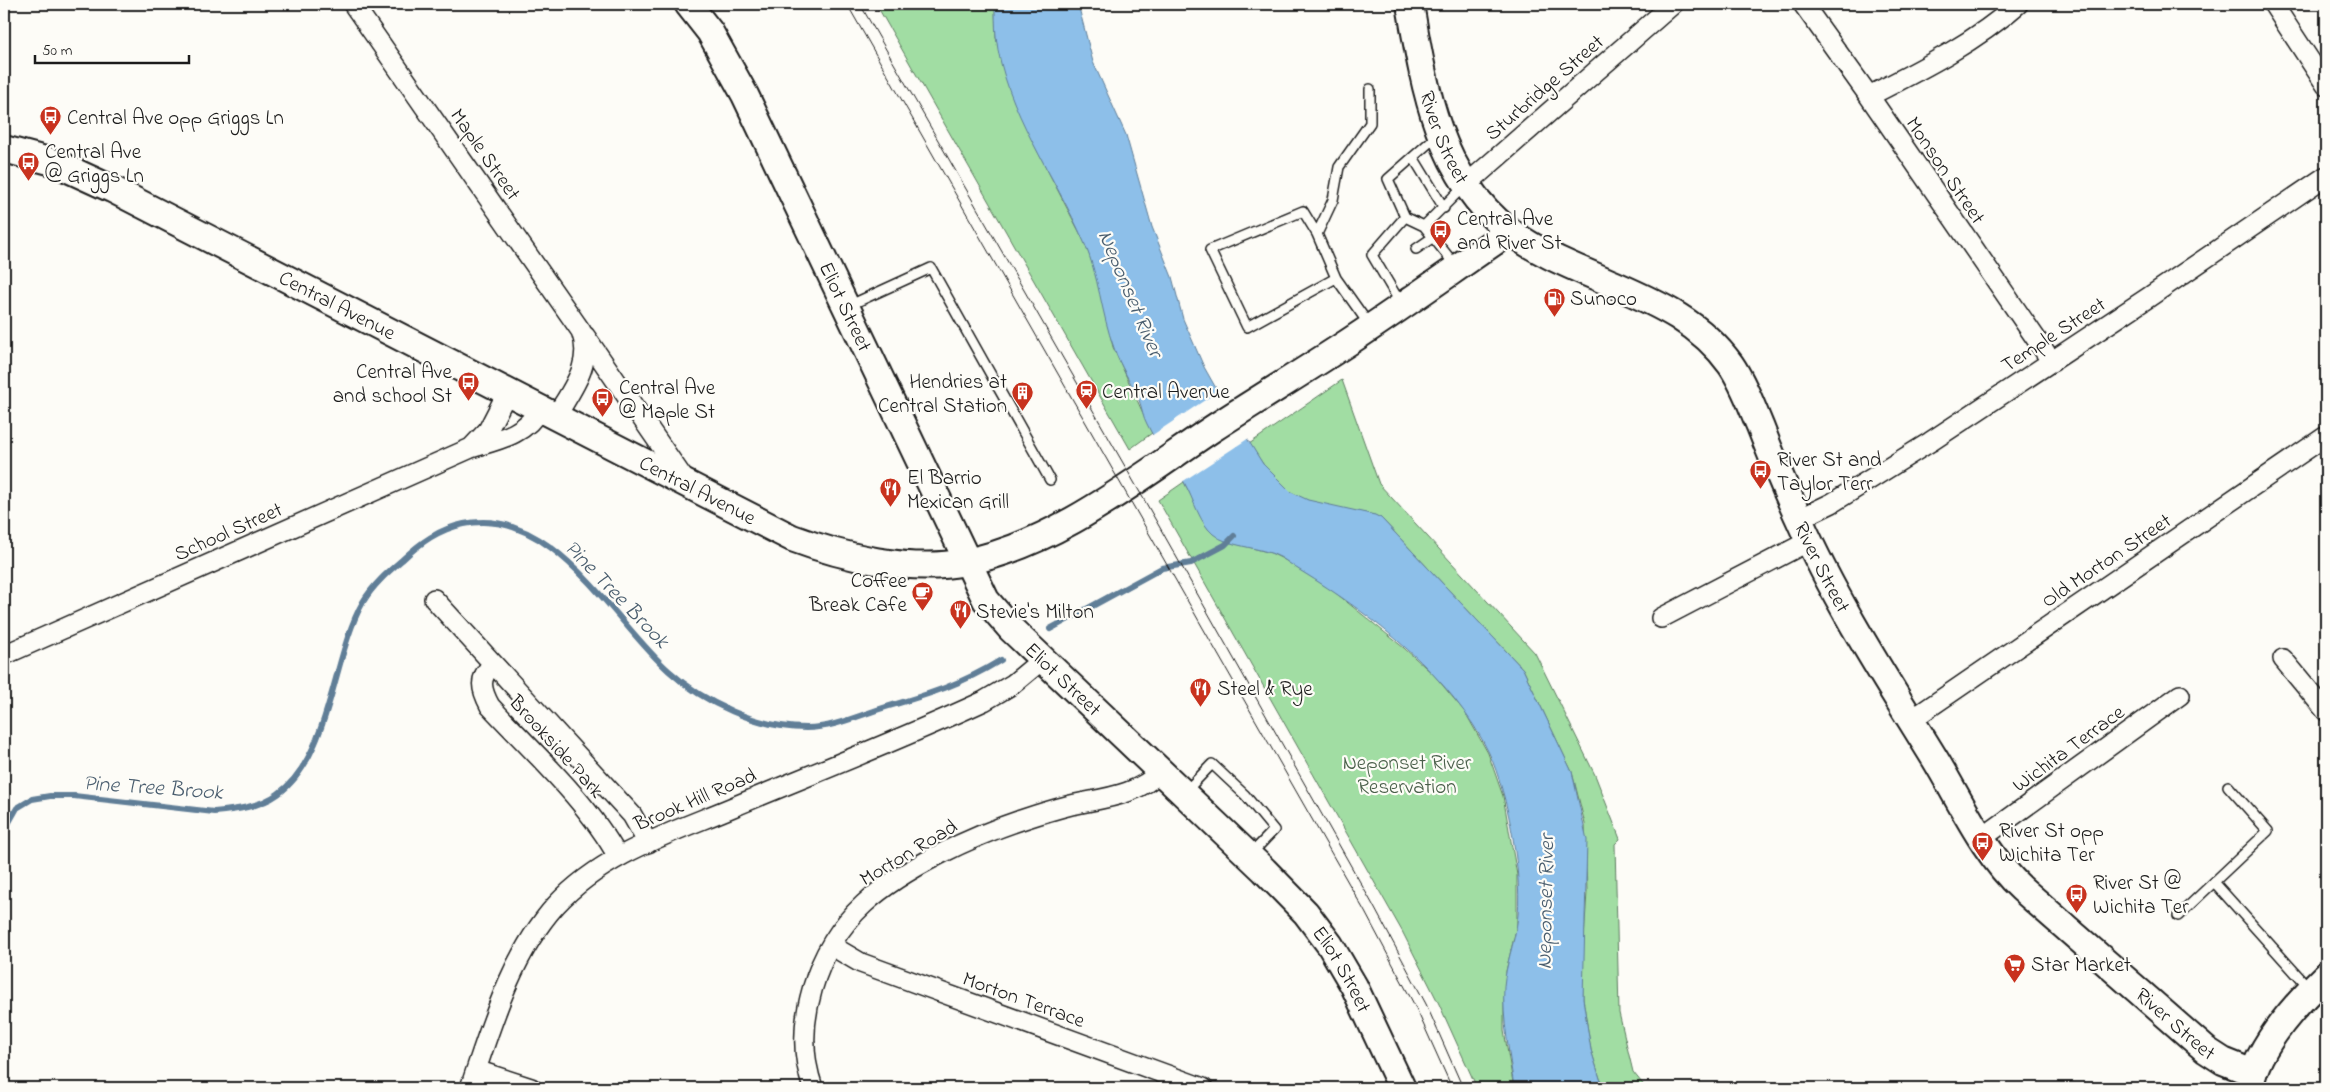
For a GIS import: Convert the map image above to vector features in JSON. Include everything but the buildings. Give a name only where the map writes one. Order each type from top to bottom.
[{"type":"street","name":"Maple Street","points":[[353,4],[689,486]]},
{"type":"street","name":"Eliot Street","points":[[688,4],[710,32],[732,70],[967,562],[990,605],[1043,659],[1293,898],[1330,945],[1365,1006],[1402,1088]]},
{"type":"street","name":"River Street","points":[[1410,4],[1423,77],[1440,134],[1467,184],[1486,208],[1510,231],[1552,256],[1672,310],[1709,340],[1726,358],[1741,381],[1804,530],[1842,604],[1982,838],[2000,864],[2015,882],[2198,1043],[2252,1081]]},
{"type":"street","name":"Sturbridge Street","points":[[1467,184],[1673,4]]},
{"type":"street","name":"Monson Street","points":[[1803,4],[1869,96],[2052,362]]},
{"type":"street","points":[[1869,96],[1965,44],[1996,24],[2018,4]]},
{"type":"street","points":[[2273,4],[2326,85]]},
{"type":"street","name":"Central Avenue","points":[[4,149],[53,162],[112,189],[547,414],[792,538],[824,549],[860,558],[920,566],[967,562],[1002,552],[1065,525],[1371,327],[1510,231]]},
{"type":"street","name":"Temple Street","points":[[1661,618],[1804,530],[1832,503],[1930,442],[2052,362],[2326,176]]},
{"type":"street","name":"Maple Street","points":[[547,414],[585,364],[586,348],[581,331]]},
{"type":"street","name":"School Street","points":[[471,448],[488,430],[507,393]]},
{"type":"street","name":"School Street","points":[[4,655],[471,448],[518,432],[531,422],[547,414]]},
{"type":"street","name":"Old Morton Street","points":[[1911,720],[2326,436]]},
{"type":"street","name":"Brookside Park","points":[[434,599],[632,815],[648,843]]},
{"type":"street","name":"Brook Hill Road","points":[[470,1088],[508,984],[536,931],[555,906],[579,882],[618,857],[648,843],[984,701],[1013,684],[1043,659]]},
{"type":"street","points":[[2283,659],[2326,711]]},
{"type":"street","name":"Brookside Park","points":[[493,664],[483,675],[481,682],[482,690],[490,706],[589,813],[606,835],[618,857]]},
{"type":"street","name":"Wichita Terrace","points":[[1982,838],[2180,696]]},
{"type":"street","name":"Morton Road","points":[[813,1088],[806,1051],[806,1021],[815,981],[832,946],[863,905],[891,884],[930,861],[978,837],[1022,820],[1132,791],[1152,781],[1161,771]]},
{"type":"street","name":"Morton Terrace","points":[[832,946],[861,963],[1203,1088]]},
{"type":"street","points":[[2252,1081],[2269,1043],[2318,983]]},
{"type":"street","points":[[476,1070],[531,1088]]},
{"type":"lane","points":[[1317,234],[1333,200],[1339,168],[1370,123],[1370,89]]},
{"type":"lane","points":[[1440,134],[1388,179],[1405,217],[1424,226],[1457,267]]},
{"type":"lane","points":[[1413,157],[1444,208]]},
{"type":"lane","points":[[1424,226],[1467,184]]},
{"type":"lane","points":[[1336,278],[1247,327],[1210,250],[1303,212],[1317,234],[1336,278],[1371,327]]},
{"type":"lane","points":[[1402,306],[1372,255],[1405,217]]},
{"type":"lane","points":[[1416,249],[1432,238]]},
{"type":"lane","points":[[1383,272],[1392,266]]},
{"type":"lane","points":[[846,307],[931,268],[1050,480]]},
{"type":"lane","points":[[1184,794],[1212,764],[1245,795],[1274,830],[1249,855]]},
{"type":"lane","points":[[2178,916],[2268,831],[2228,786]]},
{"type":"lane","points":[[2214,882],[2318,983]]},
{"type":"green space","points":[[876,4],[995,4],[996,38],[1014,101],[1084,241],[1094,267],[1113,347],[1152,433],[1130,449]]},
{"type":"green space","points":[[1342,380],[1379,484],[1535,653],[1595,775],[1620,839],[1615,844],[1619,1013],[1633,1072],[1646,1088],[1603,1088],[1591,1050],[1583,999],[1582,971],[1587,892],[1585,824],[1572,772],[1523,669],[1381,518],[1311,502],[1292,493],[1274,477],[1249,444]]},
{"type":"green space","name":"Neponset River Reservation","points":[[1184,482],[1209,530],[1226,541],[1271,553],[1283,559],[1332,590],[1404,648],[1434,675],[1465,712],[1488,753],[1503,796],[1517,875],[1517,925],[1506,971],[1504,1004],[1504,1031],[1514,1088],[1477,1088],[1439,1004],[1402,931],[1158,500]]},
{"type":"water","name":"Neponset River","points":[[995,4],[1078,4],[1093,62],[1126,135],[1152,227],[1172,277],[1183,319],[1204,367],[1263,464],[1291,492],[1308,500],[1381,518],[1523,669],[1572,772],[1587,840],[1583,999],[1591,1050],[1603,1088],[1514,1088],[1505,1025],[1504,986],[1517,923],[1519,904],[1518,883],[1513,836],[1508,813],[1496,770],[1489,753],[1473,725],[1432,673],[1382,627],[1328,588],[1280,557],[1272,553],[1236,545],[1220,539],[1208,529],[1200,517],[1181,476],[1151,432],[1139,400],[1119,361],[1084,242],[1073,217],[1032,142],[1009,90],[996,36]]},
{"type":"pier","points":[[1220,390],[1249,438],[1182,482],[1151,436]]},
{"type":"waterway","name":"Pine Tree Brook","points":[[4,831],[17,808],[32,799],[50,796],[74,796],[214,812],[255,805],[278,794],[296,777],[309,756],[320,731],[353,624],[367,596],[386,575],[423,542],[446,529],[464,524],[496,523],[525,532],[553,549],[603,598],[648,650],[683,683],[715,703],[769,724],[806,728],[826,726],[945,688],[1001,660]]},
{"type":"waterway","name":"Pine Tree Brook","points":[[1050,629],[1162,568],[1191,563],[1225,545],[1234,536]]},
{"type":"tram line","points":[[847,4],[1365,912],[1416,1008],[1452,1088]]},
{"type":"tram line","points":[[860,4],[1146,503],[1373,905],[1426,1004],[1463,1088]]},
{"type":"place","name":"Central Ave opp Griggs Ln","points":[[51,136]]},
{"type":"place","name":"Central Ave @ Griggs Ln","points":[[29,182]]},
{"type":"place","name":"Central Ave and River St","points":[[1441,249]]},
{"type":"place","name":"Sunoco","points":[[1554,317]]},
{"type":"place","name":"Central Ave and school St","points":[[468,402]]},
{"type":"place","name":"Central Avenue","points":[[1086,410]]},
{"type":"place","name":"Hendries at Central Station","points":[[1023,412]]},
{"type":"place","name":"Central Ave @ Maple St","points":[[603,418]]},
{"type":"place","name":"River St and Taylor Terr","points":[[1761,490]]},
{"type":"place","name":"El Barrio Mexican Grill","points":[[891,508]]},
{"type":"place","name":"Coffee Break Cafe","points":[[923,611]]},
{"type":"place","name":"Stevie's Milton","points":[[960,630]]},
{"type":"place","name":"Steel & Rye","points":[[1201,707]]},
{"type":"place","name":"River St opp Wichita Ter","points":[[1983,861]]},
{"type":"place","name":"River St @ Wichita Ter","points":[[2077,913]]},
{"type":"place","name":"Star Market","points":[[2015,983]]}]
